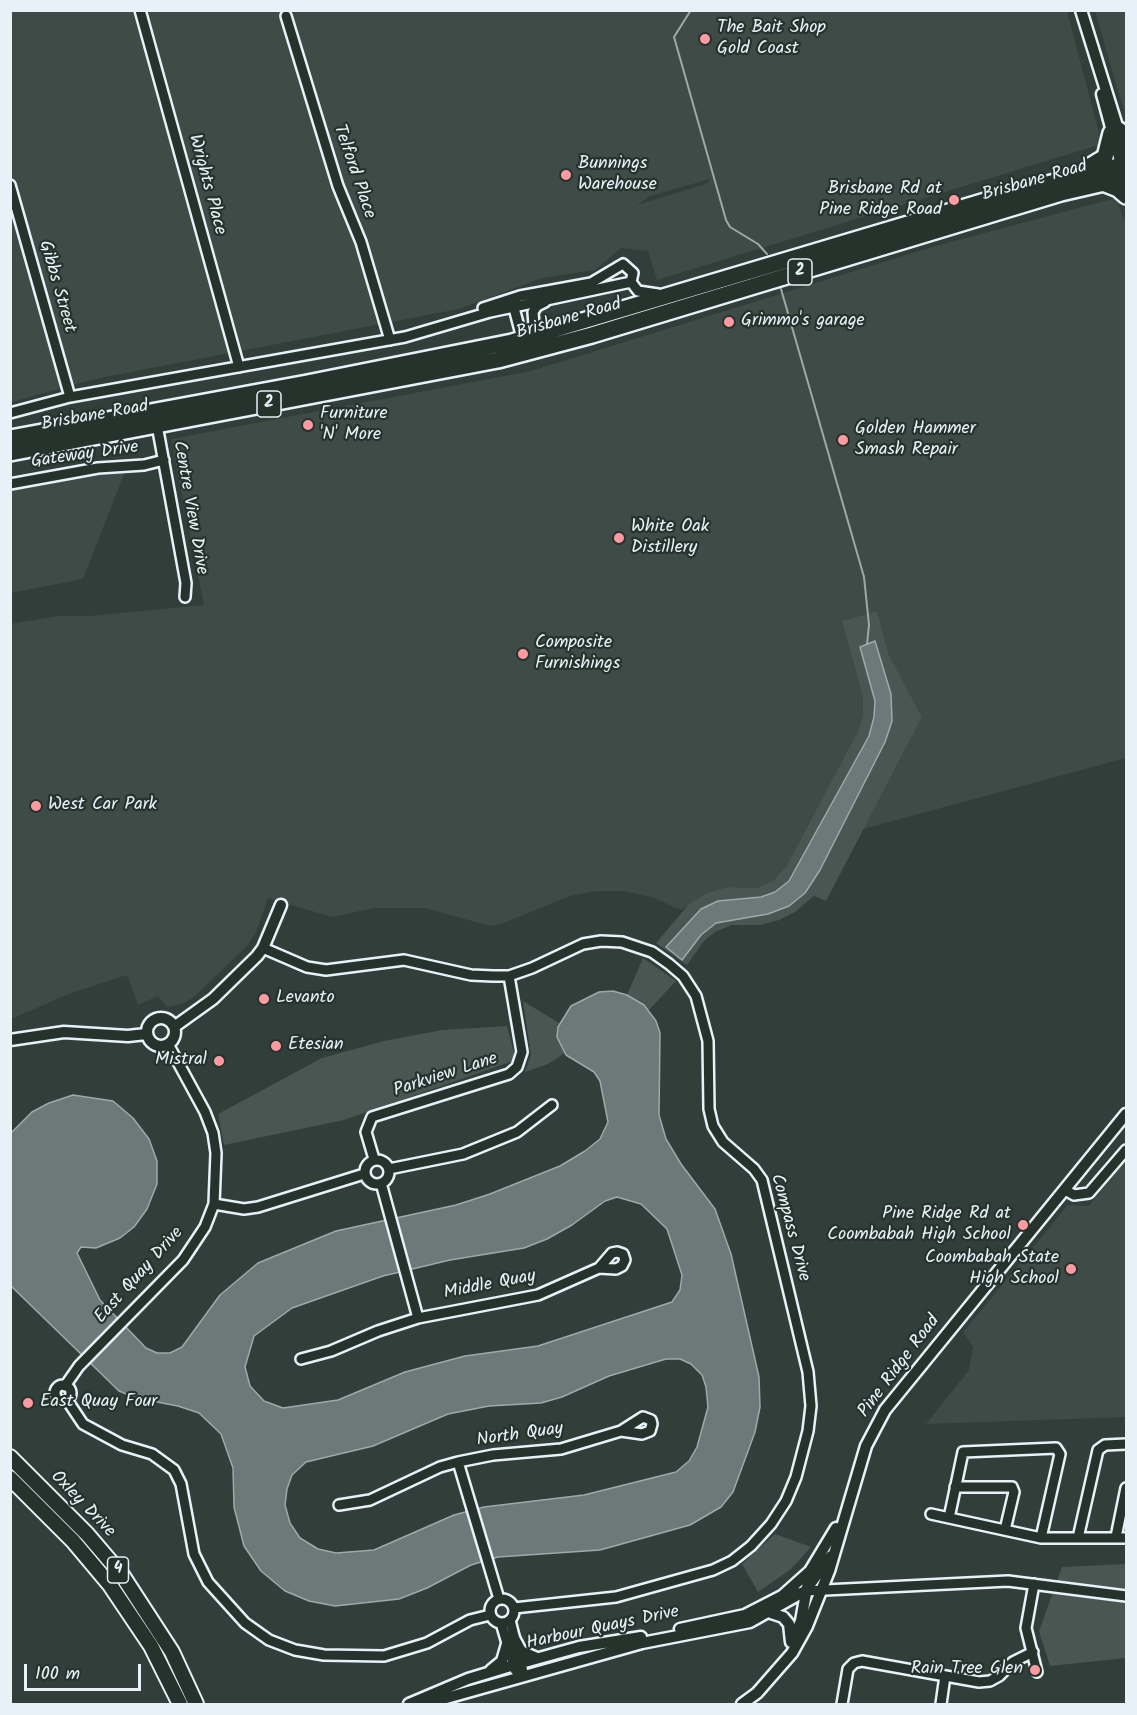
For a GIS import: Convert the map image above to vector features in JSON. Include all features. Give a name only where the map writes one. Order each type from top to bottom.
[{"type":"highway","points":[[1065,178],[1103,160],[1119,135]]},
{"type":"highway","name":"Brisbane Road","points":[[10,438],[397,366],[530,344],[682,293],[1065,178],[1125,170]]},
{"type":"highway","name":"Brisbane Road","points":[[10,453],[426,375],[1103,183],[1125,170]]},
{"type":"highway","points":[[1103,183],[1118,189],[1126,196]]},
{"type":"main road","name":"Oxley Drive","points":[[10,1457],[87,1534],[122,1575],[172,1652],[196,1704]]},
{"type":"main road","name":"Oxley Drive","points":[[10,1478],[87,1555],[110,1585],[151,1646],[180,1704]]},
{"type":"street","name":"Wrights Place","points":[[141,10],[239,367]]},
{"type":"street","points":[[1081,10],[1102,82],[1102,98],[1119,135],[1125,170]]},
{"type":"street","name":"Telford Place","points":[[286,16],[338,186],[361,242],[390,340]]},
{"type":"street","name":"Gibbs Street","points":[[10,185],[70,398]]},
{"type":"street","points":[[471,317],[482,308],[526,295],[586,285],[623,264],[633,273],[631,282]]},
{"type":"street","points":[[631,282],[638,291],[648,295],[682,293]]},
{"type":"street","points":[[530,344],[532,316],[534,309],[541,304],[631,282]]},
{"type":"street","points":[[514,309],[526,295]]},
{"type":"street","points":[[471,317],[564,297]]},
{"type":"street","points":[[514,309],[530,344]]},
{"type":"street","name":"Brisbane Road","points":[[10,413],[70,398],[390,340],[428,332],[471,317]]},
{"type":"street","name":"Centre View Drive","points":[[158,425],[186,583],[185,597]]},
{"type":"street","name":"Gateway Drive","points":[[10,484],[98,468],[144,465],[164,460]]},
{"type":"street","points":[[174,1027],[213,999],[263,948],[281,905]]},
{"type":"street","name":"Compass Drive","points":[[263,948],[307,967],[326,970],[404,960],[471,975],[509,976],[532,968],[566,950],[601,941],[622,942],[652,952],[682,976],[696,996],[704,1018],[708,1041],[709,1109],[713,1126],[723,1142],[754,1169],[762,1180],[808,1372],[812,1406],[799,1465],[786,1501],[752,1546],[732,1561],[713,1570],[638,1592],[514,1608]]},
{"type":"street","name":"Parkview Lane","points":[[374,1159],[366,1132],[372,1117],[509,1074],[517,1067],[522,1052],[509,976]]},
{"type":"street","points":[[156,1018],[167,1019],[174,1027],[174,1037],[168,1044],[153,1044],[147,1034],[150,1023],[156,1018]]},
{"type":"street","points":[[10,1040],[64,1032],[128,1036],[147,1034]]},
{"type":"street","name":"East Quay Drive","points":[[168,1044],[205,1112],[213,1133],[217,1170],[214,1204],[194,1247],[79,1366],[65,1386],[70,1392],[67,1400],[83,1424],[122,1445],[152,1454],[174,1470],[181,1484],[183,1506],[194,1554],[208,1582],[245,1623],[269,1640],[295,1650],[324,1655],[384,1656],[427,1643],[470,1620],[490,1615]]},
{"type":"street","points":[[389,1169],[474,1149],[517,1132],[552,1105]]},
{"type":"street","name":"Pine Ridge Road","points":[[742,1704],[783,1663],[802,1636],[822,1591],[866,1446],[885,1410],[1126,1114]]},
{"type":"street","points":[[1065,1190],[1080,1196],[1089,1193],[1126,1150]]},
{"type":"street","points":[[374,1159],[384,1161],[389,1169],[388,1177],[381,1183],[371,1183],[364,1174],[366,1164],[374,1159]]},
{"type":"street","points":[[214,1204],[244,1209],[258,1207],[364,1174]]},
{"type":"street","points":[[381,1183],[418,1318]]},
{"type":"street","name":"Middle Quay","points":[[301,1359],[331,1352],[378,1331],[418,1318],[538,1295],[599,1268]]},
{"type":"street","name":"North Quay","points":[[339,1505],[370,1500],[440,1467],[458,1462],[493,1455],[561,1449],[621,1431]]},
{"type":"street","points":[[1078,1538],[1098,1450],[1105,1445],[1126,1444]]},
{"type":"street","points":[[949,1518],[961,1455],[966,1451],[1056,1448],[1060,1454],[1041,1538]]},
{"type":"street","name":"North Quay","points":[[458,1462],[488,1570],[499,1599]]},
{"type":"street","points":[[955,1487],[1012,1487],[1014,1492],[1005,1530]]},
{"type":"street","points":[[1116,1537],[1126,1488]]},
{"type":"street","points":[[930,1514],[1041,1538],[1126,1538]]},
{"type":"street","name":"Pine Ridge Road","points":[[783,1663],[801,1621],[810,1571],[843,1517]]},
{"type":"street","name":"Harbour Quays Drive","points":[[425,1704],[642,1643],[738,1626],[771,1613],[805,1591],[833,1553]]},
{"type":"street","points":[[782,1596],[810,1571]]},
{"type":"street","points":[[805,1591],[1008,1581],[1126,1596]]},
{"type":"street","points":[[1034,1584],[1026,1628],[1037,1672]]},
{"type":"street","name":"Harbour Quays Drive","points":[[409,1704],[486,1673],[517,1664],[579,1647],[745,1615],[782,1596],[805,1591]]},
{"type":"street","points":[[505,1622],[490,1615],[490,1607],[499,1599],[508,1600],[514,1608],[505,1622],[521,1677]]},
{"type":"street","points":[[771,1613],[783,1617],[789,1624],[791,1645]]},
{"type":"street","points":[[510,1641],[522,1651],[538,1659]]},
{"type":"street","points":[[486,1673],[502,1661],[510,1641]]},
{"type":"street","points":[[842,1704],[848,1669],[854,1663],[862,1661],[945,1676],[990,1681],[1013,1662],[1033,1652]]},
{"type":"street","points":[[941,1704],[945,1676]]},
{"type":"shaded area","points":[[11,11],[1067,11],[1102,144],[657,280],[648,251],[621,248],[595,270],[542,278],[459,309],[95,379],[11,402]],"holes":[[[710,179],[708,183],[637,205],[650,196]]]},
{"type":"shaded area","points":[[1095,11],[1126,11],[1126,116],[1118,92]]},
{"type":"shaded area","points":[[1116,198],[1126,225],[1126,758],[863,829],[922,717],[889,655],[877,611],[842,621],[863,698],[863,714],[859,729],[787,865],[774,880],[757,888],[727,887],[707,893],[681,910],[652,897],[623,891],[595,891],[570,896],[504,923],[490,926],[425,908],[374,908],[332,917],[268,898],[256,932],[246,947],[194,997],[182,1004],[167,1007],[158,996],[138,1005],[127,975],[71,993],[11,1019],[10,624],[58,616],[90,616],[204,605],[171,439],[531,371],[932,247]]},
{"type":"shaded area","points":[[122,459],[124,474],[83,579],[11,593],[11,480]]},
{"type":"shaded area","points":[[877,611],[889,655],[922,717],[826,901],[814,896],[795,912],[779,920],[760,925],[732,925],[715,932],[703,942],[687,965],[656,943],[689,904],[707,893],[727,887],[757,888],[774,880],[787,865],[859,729],[863,714],[863,698],[842,621]]},
{"type":"shaded area","points":[[875,641],[891,694],[892,721],[885,742],[820,870],[805,893],[789,906],[768,914],[716,923],[701,935],[682,960],[666,947],[701,909],[718,901],[761,897],[775,892],[789,881],[869,736],[875,701],[860,647]]},
{"type":"shaded area","points":[[643,958],[676,981],[648,1011],[627,995]]},
{"type":"shaded area","points":[[613,991],[627,995],[644,1005],[656,1021],[660,1033],[659,1115],[666,1139],[681,1164],[715,1209],[731,1254],[759,1377],[760,1407],[755,1432],[733,1492],[721,1507],[690,1525],[600,1550],[498,1557],[471,1565],[427,1588],[399,1599],[335,1606],[309,1601],[285,1591],[261,1571],[244,1546],[234,1507],[233,1468],[221,1434],[199,1413],[178,1406],[136,1398],[119,1391],[11,1286],[10,1134],[32,1112],[49,1103],[73,1095],[113,1101],[133,1118],[149,1139],[157,1161],[157,1184],[147,1209],[134,1227],[120,1238],[96,1248],[81,1247],[77,1253],[100,1300],[146,1348],[157,1353],[170,1353],[182,1347],[220,1295],[258,1263],[336,1231],[456,1205],[490,1194],[560,1166],[600,1139],[608,1122],[600,1081],[594,1072],[566,1055],[557,1037],[558,1027],[571,1006],[599,992]],"holes":[[[617,1197],[641,1204],[667,1229],[682,1275],[680,1290],[672,1302],[538,1346],[465,1356],[405,1372],[338,1400],[283,1408],[264,1401],[250,1386],[245,1367],[254,1336],[292,1308],[383,1276],[450,1260],[524,1248],[547,1239],[572,1225],[605,1201]],[[666,1359],[680,1359],[691,1364],[702,1375],[708,1407],[697,1447],[689,1461],[676,1472],[584,1495],[484,1507],[454,1515],[374,1550],[336,1553],[318,1549],[300,1538],[290,1523],[285,1505],[287,1489],[292,1475],[306,1462],[373,1446],[448,1414],[489,1406],[541,1403],[562,1397],[609,1376]]]},
{"type":"shaded area","points":[[523,1001],[559,1023],[557,1037],[565,1053],[548,1064],[525,1072],[531,1055]]},
{"type":"shaded area","points":[[507,1026],[516,1060],[344,1120],[224,1145],[218,1114],[322,1058],[384,1041],[442,1030]]},
{"type":"shaded area","name":"Coombabah State High School","points":[[1126,1159],[1126,1417],[926,1424],[969,1370],[973,1347],[963,1332],[1068,1205],[1089,1206]]},
{"type":"shaded area","points":[[775,1534],[811,1547],[790,1570],[758,1592],[742,1564]]},
{"type":"shaded area","points":[[1126,1564],[1126,1658],[1050,1666],[1039,1631],[1062,1567]]},
{"type":"waterway","points":[[691,10],[674,37],[726,220],[730,227],[758,244],[767,254]]},
{"type":"waterway","points":[[781,289],[864,577],[869,625],[867,644]]},
{"type":"place","name":"The Bait Shop Gold Coast","points":[[705,39]]},
{"type":"place","name":"Bunnings Warehouse","points":[[566,175]]},
{"type":"place","name":"Brisbane Rd at Pine Ridge Road","points":[[954,200]]},
{"type":"place","name":"Grimmo's garage","points":[[729,322]]},
{"type":"place","name":"Furniture 'N' More","points":[[308,425]]},
{"type":"place","name":"Golden Hammer Smash Repair","points":[[843,440]]},
{"type":"place","name":"White Oak Distillery","points":[[619,538]]},
{"type":"place","name":"Composite Furnishings","points":[[523,654]]},
{"type":"place","name":"West Car Park","points":[[36,806]]},
{"type":"place","name":"Levanto","points":[[264,999]]},
{"type":"place","name":"Etesian","points":[[276,1046]]},
{"type":"place","name":"Mistral","points":[[219,1061]]},
{"type":"place","name":"Pine Ridge Rd at Coombabah High School","points":[[1023,1225]]},
{"type":"place","name":"Coombabah State High School","points":[[1071,1269]]},
{"type":"place","name":"East Quay Four","points":[[28,1403]]},
{"type":"place","name":"Rain Tree Glen","points":[[1035,1670]]}]
